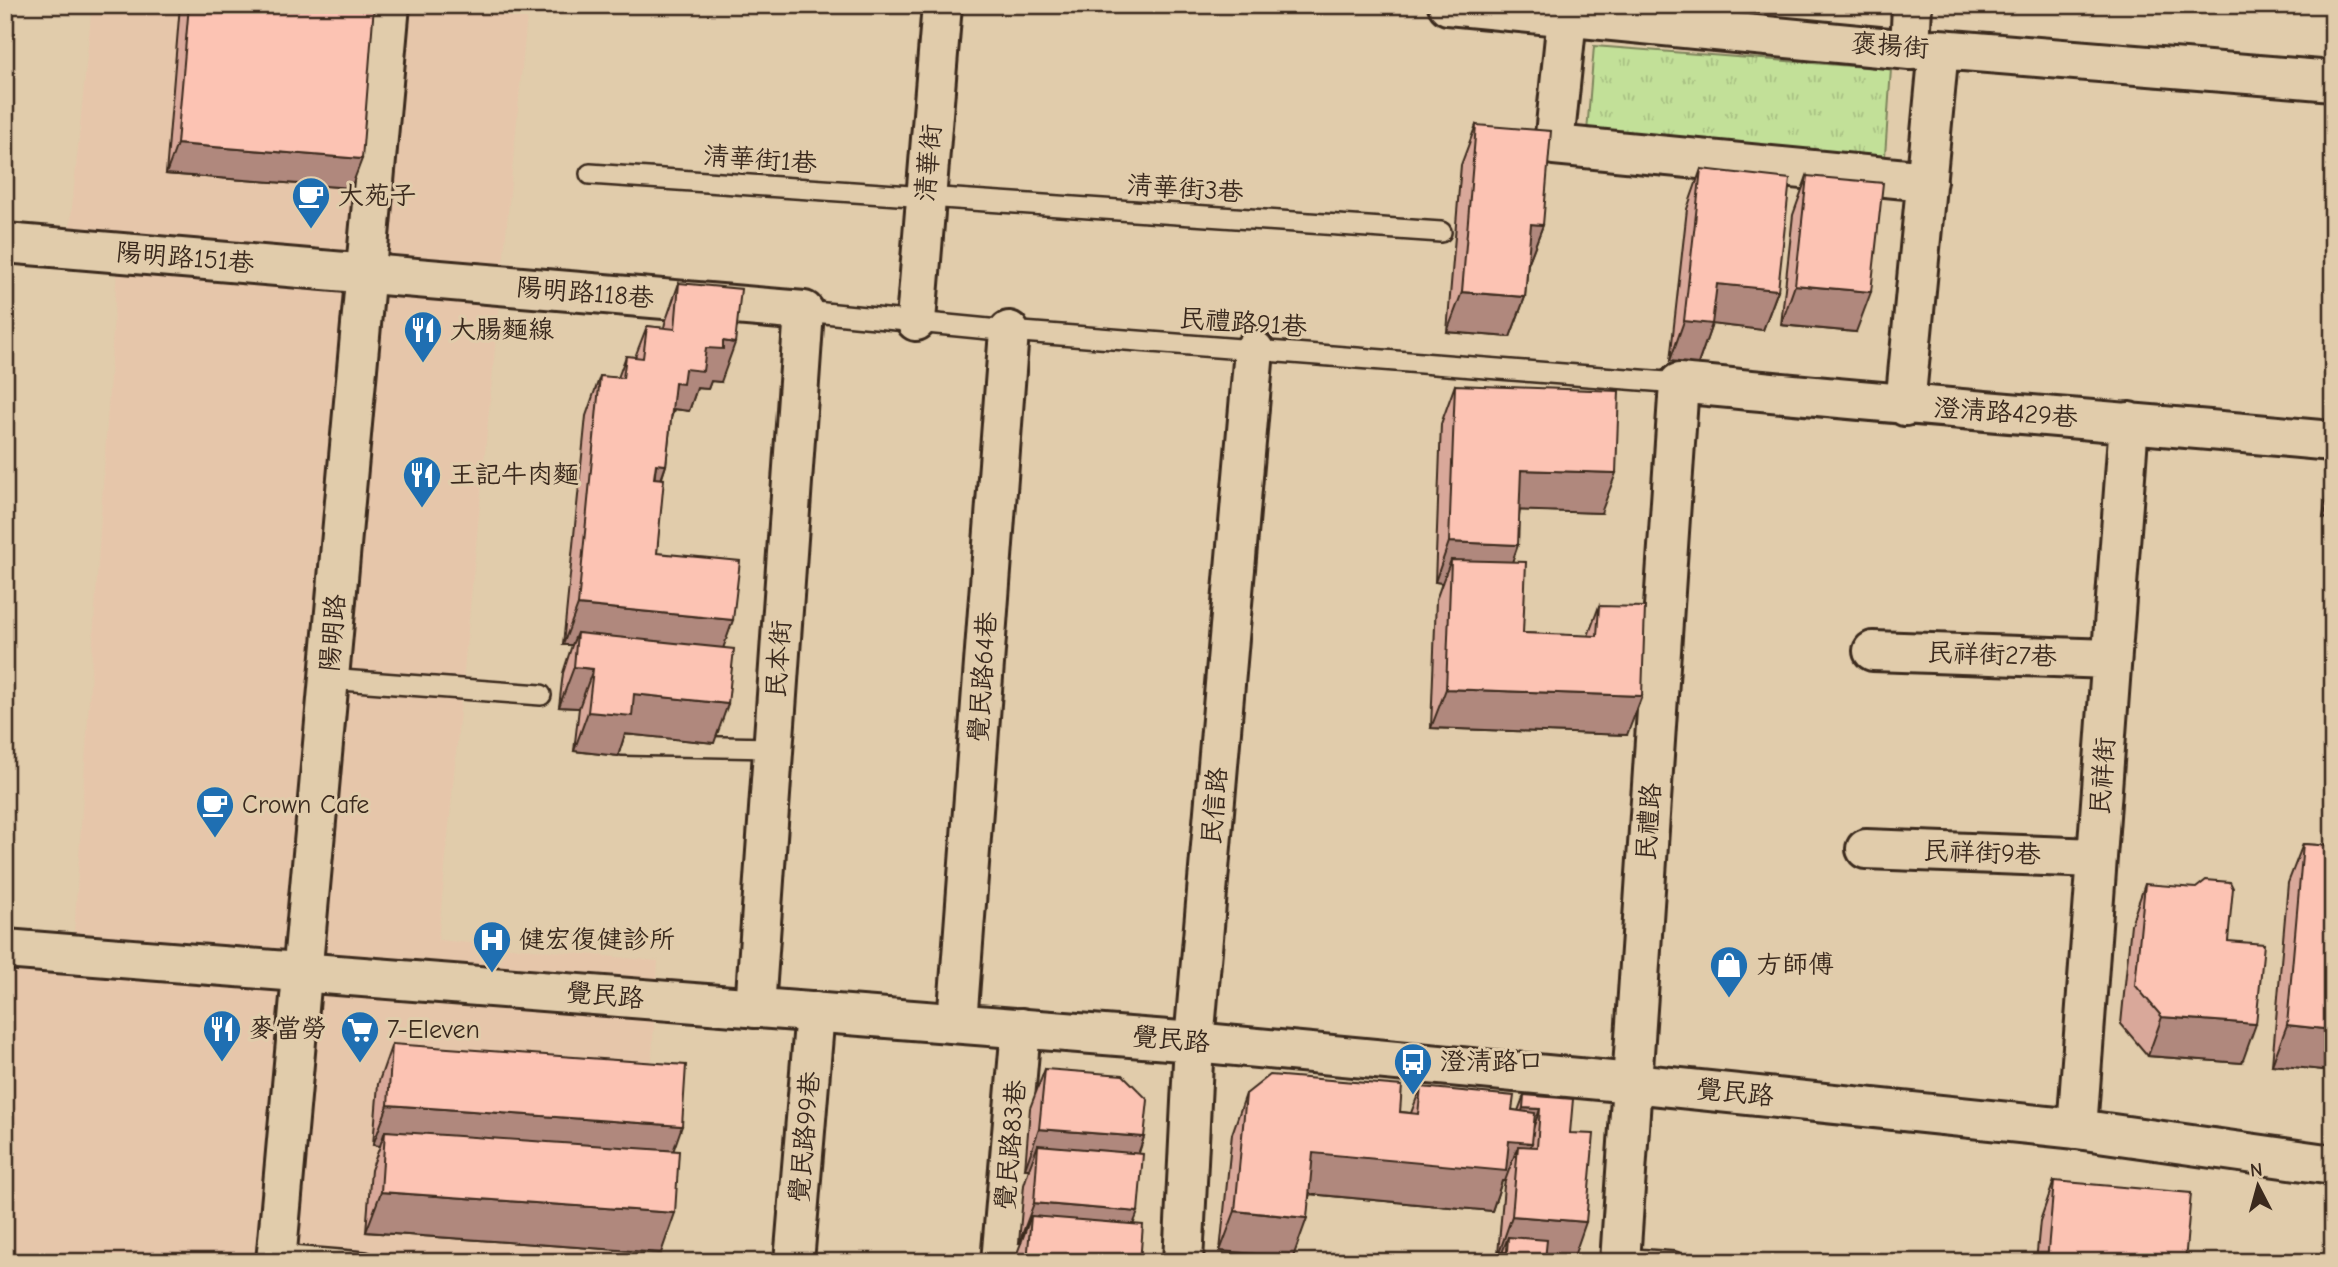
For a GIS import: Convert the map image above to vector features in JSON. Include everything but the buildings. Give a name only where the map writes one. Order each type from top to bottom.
[{"type":"street","name":"陽明路","points":[[276,1258],[390,5]]},
{"type":"street","name":"清華街","points":[[916,321],[942,5]]},
{"type":"street","name":"褒揚街","points":[[1448,5],[1925,50],[2333,81]]},
{"type":"street","points":[[1905,406],[1927,181],[1925,50],[1912,5]]},
{"type":"street","points":[[1567,17],[1555,145],[1927,181]]},
{"type":"street","name":"陽明路151巷","points":[[5,243],[366,274]]},
{"type":"street","name":"陽明路118巷","points":[[366,274],[804,311]]},
{"type":"street","name":"民本街","points":[[755,1008],[804,311]]},
{"type":"street","name":"覺民路64巷","points":[[957,1023],[1009,331]]},
{"type":"street","name":"民信路","points":[[1183,1262],[1195,1042],[1254,350]]},
{"type":"street","name":"澄清路429巷","points":[[1679,383],[1905,406],[2129,422],[2333,441]]},
{"type":"street","name":"民禮路","points":[[1620,1260],[1679,383]]},
{"type":"street","name":"民祥街","points":[[2077,1129],[2129,422]]},
{"type":"street","name":"民祥街27巷","points":[[1873,651],[2111,659]]},
{"type":"street","name":"民祥街9巷","points":[[1866,849],[2097,858]]},
{"type":"street","name":"覺民路","points":[[5,949],[1195,1042],[2077,1129],[2333,1165]]},
{"type":"street","name":"覺民路99巷","points":[[794,1262],[815,1012]]},
{"type":"street","name":"覺民路83巷","points":[[1001,1262],[1021,1028]]},
{"type":"lane","name":"清華街1巷","points":[[590,174],[926,198]]},
{"type":"lane","name":"清華街3巷","points":[[926,198],[1441,233]]},
{"type":"lane","name":"民禮路91巷","points":[[804,311],[1009,331],[1679,383]]},
{"type":"lane","points":[[328,679],[541,695]]},
{"type":"lane","points":[[622,745],[773,748]]},
{"type":"lane","points":[[276,1258],[365,1262]]},
{"type":"lane","points":[[1620,1260],[1674,1262]]},
{"type":"shaded area","points":[[92,5],[528,5],[438,940],[658,961],[639,1262],[5,1262],[5,933],[74,935],[119,237],[70,228]]},
{"type":"green space","points":[[1594,46],[1891,69],[1885,156],[1587,132]]},
{"type":"place","name":"大苑子","points":[[311,230]]},
{"type":"place","name":"大腸麵線","points":[[423,364]]},
{"type":"place","name":"王記牛肉麵","points":[[422,509]]},
{"type":"place","name":"Crown Cafe","points":[[215,839]]},
{"type":"place","name":"健宏復健診所","points":[[492,974]]},
{"type":"place","name":"方師傅","points":[[1729,999]]},
{"type":"place","name":"麥當勞","points":[[222,1063]]},
{"type":"place","name":"7-Eleven","points":[[360,1064]]},
{"type":"place","name":"澄清路口","points":[[1413,1096]]}]
